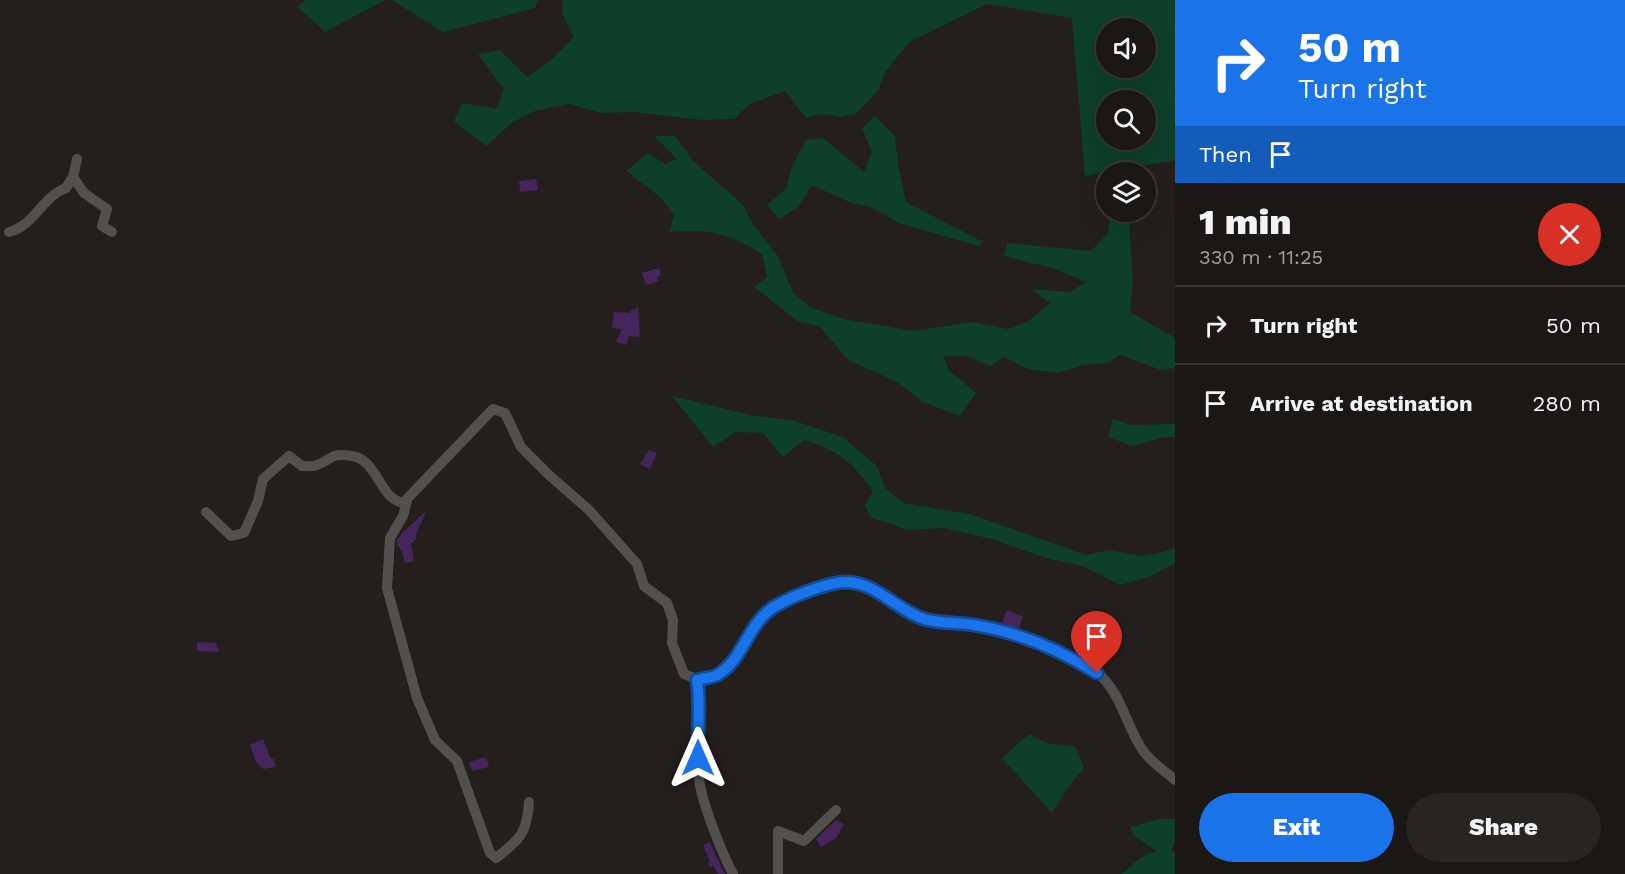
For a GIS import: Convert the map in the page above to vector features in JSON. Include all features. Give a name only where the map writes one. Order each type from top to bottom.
[{"type":"street","points":[[9,231],[18,230],[45,206],[54,192],[66,188],[73,177],[77,159]]},
{"type":"street","points":[[73,177],[84,193],[107,209],[102,226],[112,232]]},
{"type":"street","points":[[529,802],[528,820],[522,836],[510,849],[496,858],[490,853],[457,761],[435,740],[417,698],[387,588],[390,538],[403,516],[407,501],[464,436],[493,409],[505,413],[521,447],[589,510],[636,564],[644,586],[668,603],[673,620],[672,643],[684,674],[697,680],[718,675],[737,654],[760,618],[774,607],[825,585],[847,582],[867,585],[922,618],[975,625],[1023,638],[1065,653],[1097,673],[1120,702],[1144,752],[1175,780]]},
{"type":"street","points":[[206,512],[231,536],[244,533],[258,501],[263,479],[289,456],[302,466],[317,465],[333,455],[355,456],[373,469],[383,489],[398,502],[407,501]]},
{"type":"street","points":[[697,680],[700,700],[697,736],[699,781],[725,859],[733,874]]},
{"type":"street","points":[[778,874],[778,831],[804,841],[836,810]]},
{"type":"green space","points":[[306,0],[385,0],[325,32],[297,6]]},
{"type":"green space","points":[[392,0],[538,0],[535,8],[443,32]]},
{"type":"green space","points":[[562,0],[1175,0],[1175,160],[1156,163],[1096,162],[1096,174],[1085,176],[1072,18],[987,4],[909,42],[884,74],[878,91],[855,114],[840,117],[821,114],[806,118],[785,91],[750,104],[734,119],[702,120],[634,112],[601,113],[569,104],[535,111],[513,122],[486,146],[454,121],[462,103],[496,109],[504,90],[478,54],[500,50],[527,77],[550,61],[574,37],[563,15]]},
{"type":"green space","points":[[875,116],[895,136],[906,202],[983,242],[978,246],[899,223],[871,207],[851,203],[812,185],[797,208],[779,219],[767,205],[786,189],[791,169],[806,140],[823,138],[864,172],[872,152],[862,128]]},
{"type":"green space","points":[[654,136],[675,136],[693,161],[743,205],[754,226],[778,256],[793,293],[812,308],[843,319],[913,331],[973,322],[1008,329],[1027,322],[1050,303],[1031,289],[1070,292],[1086,282],[1056,269],[1004,256],[1007,243],[1091,251],[1108,233],[1109,222],[1129,222],[1133,279],[1130,312],[1175,338],[1175,368],[1161,370],[1120,355],[1107,363],[1083,365],[1059,373],[1028,369],[1004,357],[990,366],[967,356],[943,356],[949,370],[976,393],[960,416],[923,402],[897,382],[848,360],[819,326],[799,322],[754,287],[767,277],[762,254],[739,241],[718,234],[696,231],[670,232],[674,215],[660,197],[626,171],[648,153],[665,164],[677,159]]},
{"type":"green space","points":[[672,396],[750,415],[795,421],[843,437],[877,466],[885,488],[903,503],[970,514],[1086,555],[1110,550],[1142,556],[1175,549],[1175,563],[1148,577],[1120,585],[1085,567],[1043,557],[992,539],[943,528],[908,530],[870,517],[865,505],[873,491],[858,472],[836,453],[804,440],[783,457],[763,433],[735,432],[713,447]]},
{"type":"green space","points":[[1113,419],[1131,425],[1175,424],[1175,437],[1160,438],[1132,446],[1108,437]]},
{"type":"green space","points":[[1029,734],[1046,743],[1075,746],[1084,768],[1068,787],[1052,813],[1002,758]]},
{"type":"green space","points":[[1159,819],[1175,819],[1175,841],[1171,851],[1175,853],[1175,874],[1122,874],[1140,858],[1156,851],[1134,836],[1130,827]]},
{"type":"building","points":[[536,179],[538,190],[520,192],[519,181]]},
{"type":"building","points":[[659,268],[661,276],[657,277],[659,281],[646,285],[642,273]]},
{"type":"building","points":[[638,308],[640,337],[629,336],[626,345],[616,342],[622,329],[612,328],[614,312],[630,313],[630,310]]},
{"type":"building","points":[[649,450],[657,453],[650,469],[640,464]]},
{"type":"building","points":[[427,510],[415,536],[417,538],[411,544],[414,561],[405,563],[397,540]]},
{"type":"building","points":[[1007,610],[1023,617],[1019,628],[1002,623]]},
{"type":"building","points":[[197,642],[216,643],[219,652],[197,651]]},
{"type":"building","points":[[263,739],[276,767],[263,769],[256,762],[250,745]]},
{"type":"building","points":[[486,757],[489,767],[472,771],[469,762]]},
{"type":"building","points":[[836,820],[844,824],[836,838],[821,847],[816,839]]},
{"type":"building","points":[[710,842],[725,874],[718,874],[713,865],[710,867],[708,863],[710,862],[703,845]]},
{"type":"route","points":[[698,758],[700,700],[697,680],[718,675],[737,654],[760,618],[774,607],[825,585],[847,582],[867,585],[922,618],[975,625],[1023,638],[1065,653],[1097,673]]}]
